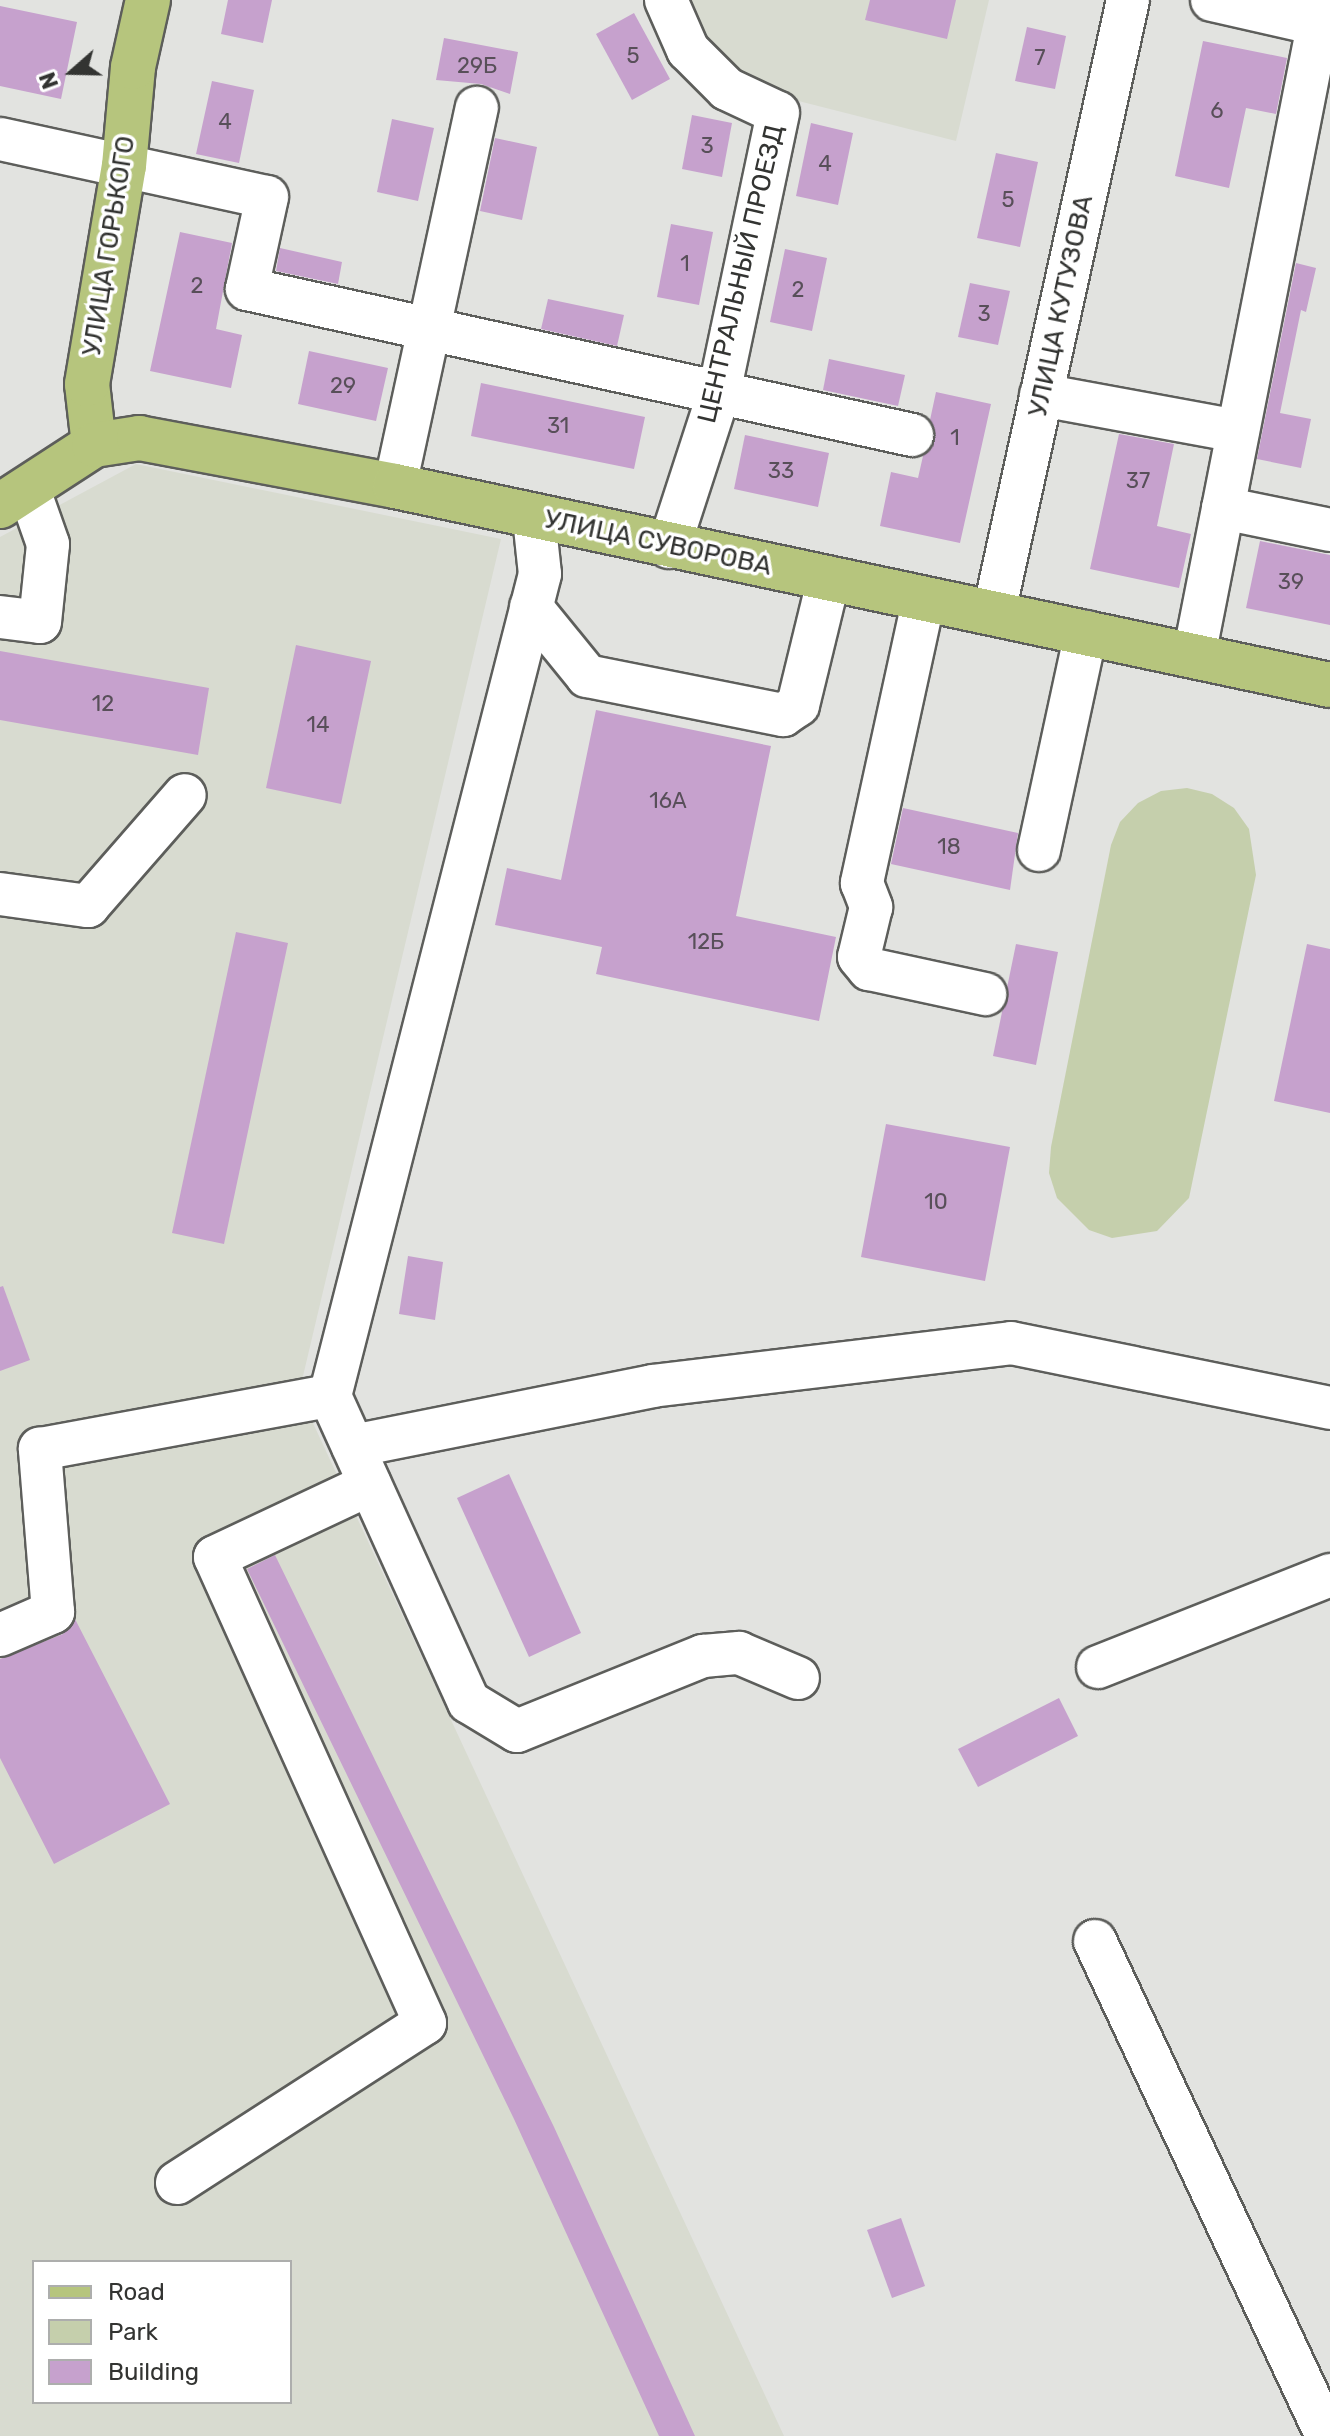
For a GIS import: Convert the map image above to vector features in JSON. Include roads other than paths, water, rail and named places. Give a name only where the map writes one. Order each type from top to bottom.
[{"type":"main road","name":"УЛИЦА ГОРЬКОГО","points":[[94,445],[87,384],[124,166],[133,67],[148,0]]},
{"type":"main road","name":"УЛИЦА СУВОРОВА","points":[[14,498],[94,445],[139,438],[395,486],[669,547],[994,612],[1330,685]]},
{"type":"street","name":"ЦЕНТРАЛЬНЫЙ ПРОЕЗД","points":[[666,0],[688,50],[727,89],[778,113],[719,393],[669,547]]},
{"type":"street","name":"УЛИЦА КУТУЗОВА","points":[[994,612],[1128,0]]},
{"type":"street","points":[[1194,656],[1320,12],[1212,0]]},
{"type":"street","points":[[395,486],[477,108]]},
{"type":"street","points":[[0,139],[267,197],[247,289],[912,435]]},
{"type":"street","points":[[1041,395],[1238,431]]},
{"type":"street","points":[[0,617],[40,622],[48,544],[14,498]]},
{"type":"street","points":[[1223,508],[1330,530]]},
{"type":"street","points":[[534,518],[540,574],[330,1396],[469,1702],[517,1731],[703,1656],[739,1653],[798,1678]]},
{"type":"street","points":[[531,607],[587,676],[783,715],[798,705],[829,578]]},
{"type":"street","points":[[924,598],[862,883],[871,907],[859,957],[869,969],[985,994]]},
{"type":"street","points":[[1039,850],[1086,632]]},
{"type":"street","points":[[0,894],[88,906],[185,795]]},
{"type":"street","points":[[353,1446],[652,1386],[1011,1343],[1330,1408]]},
{"type":"street","points":[[0,1635],[53,1612],[40,1449],[330,1396]]},
{"type":"street","points":[[177,2183],[425,2023],[215,1557],[370,1484]]},
{"type":"street","points":[[1098,1667],[1330,1575]]},
{"type":"street","points":[[1095,1941],[1327,2436]]}]
